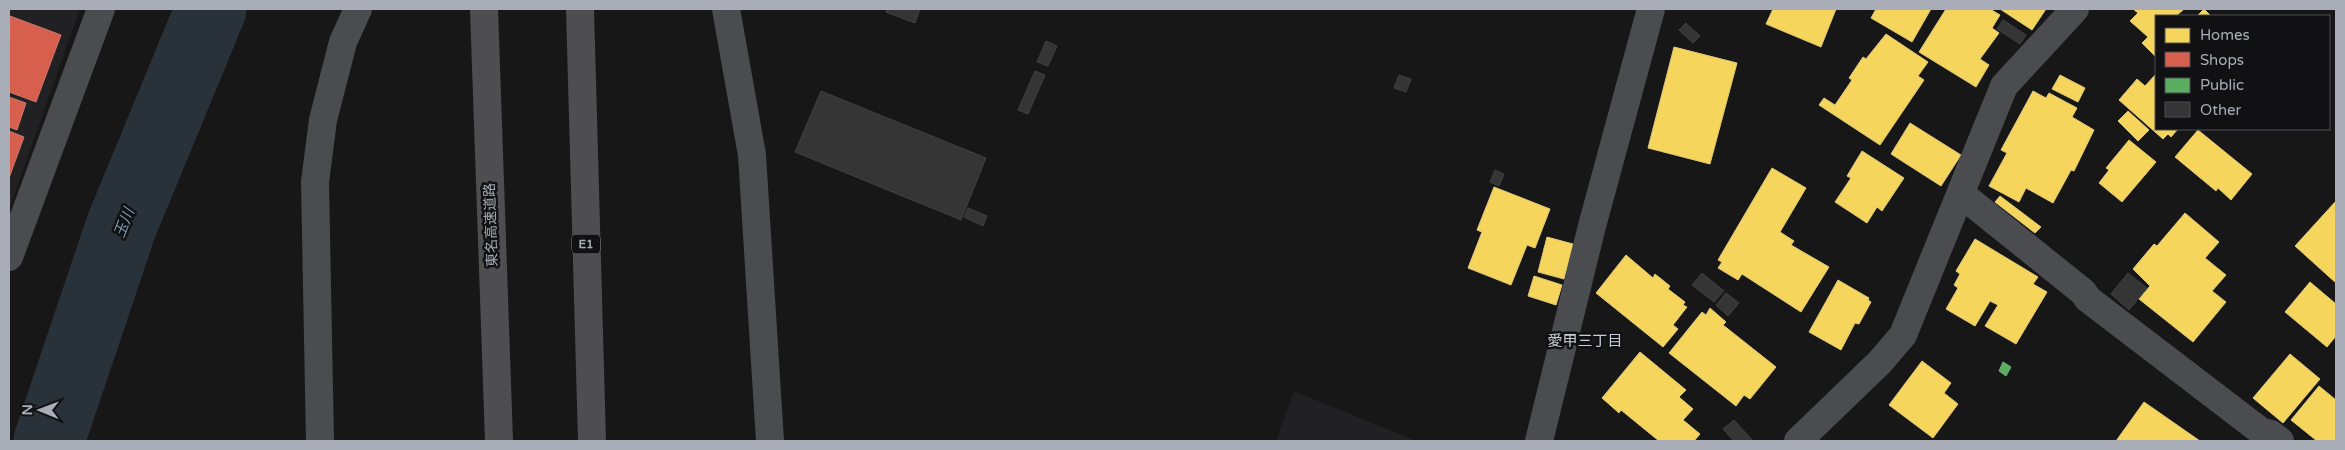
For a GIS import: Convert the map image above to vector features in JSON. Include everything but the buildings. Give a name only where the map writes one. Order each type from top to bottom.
[{"type":"highway","name":"東名高速道路","points":[[484,9],[499,441]]},
{"type":"highway","name":"E1","points":[[580,9],[592,441]]},
{"type":"street","points":[[9,256],[101,9]]},
{"type":"street","points":[[320,441],[315,182],[323,120],[343,42],[358,9]]},
{"type":"street","points":[[726,9],[752,155],[770,441]]},
{"type":"street","points":[[1539,441],[1592,226],[1652,9]]},
{"type":"street","points":[[1798,441],[1880,362],[1903,336],[2004,86],[2075,9]]},
{"type":"street","points":[[1961,194],[2083,292],[2088,299],[2262,432],[2271,434],[2280,441]]},
{"type":"shaded area","points":[[9,9],[80,9],[9,210]]},
{"type":"shaded area","points":[[1294,391],[1416,441],[1276,441]]},
{"type":"waterway","name":"玉川","points":[[49,441],[121,227],[211,9]]},
{"type":"district","name":"愛甲三丁目","points":[[1585,341]]}]
